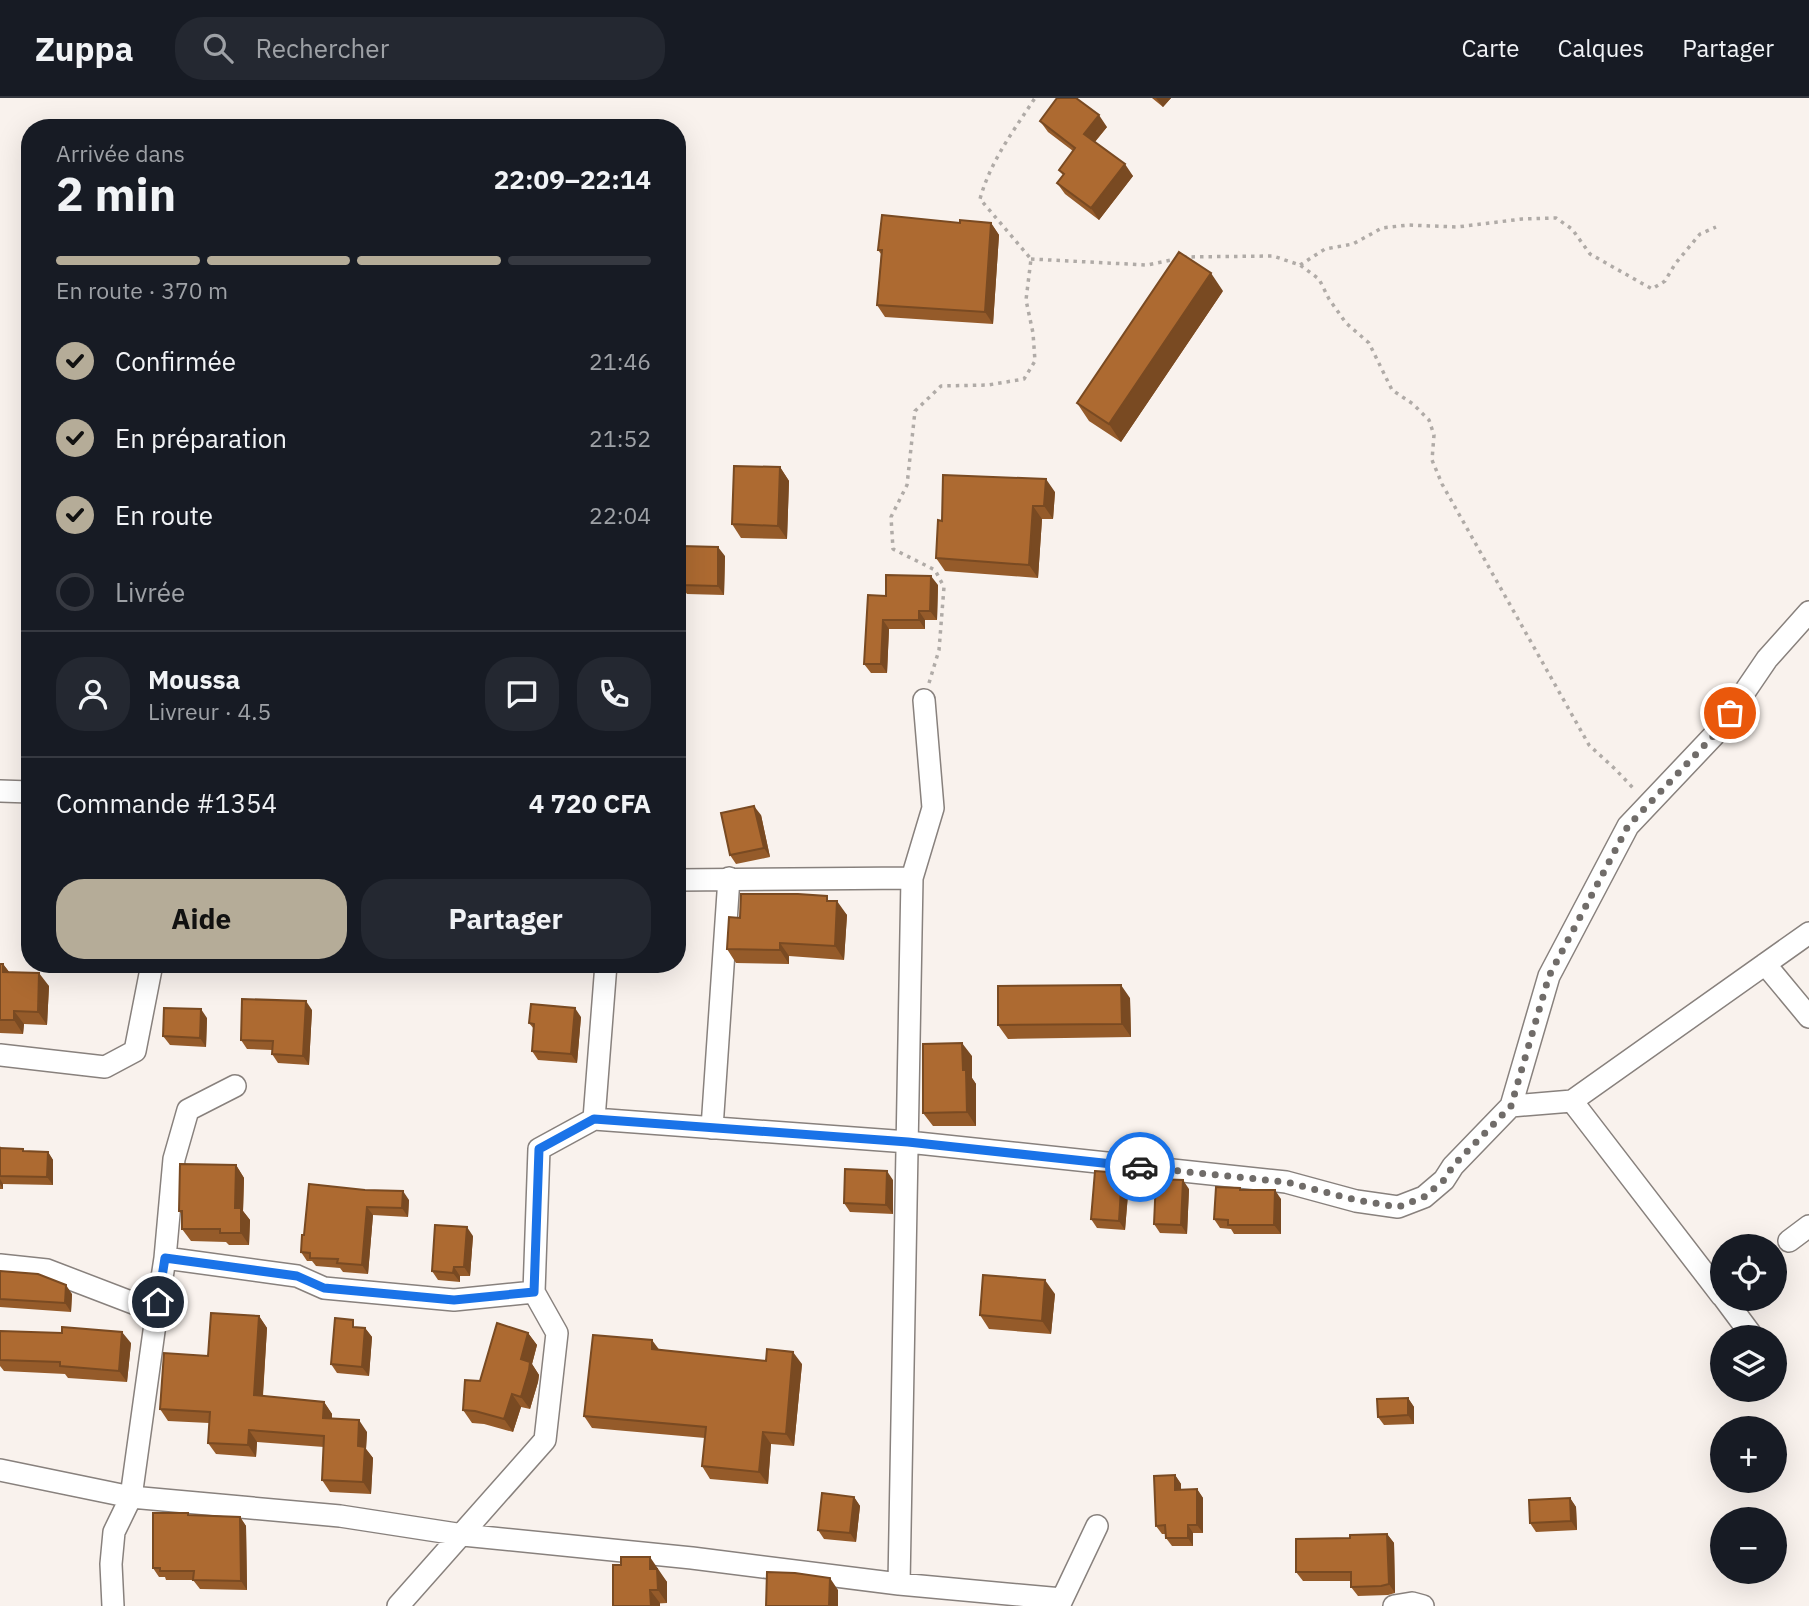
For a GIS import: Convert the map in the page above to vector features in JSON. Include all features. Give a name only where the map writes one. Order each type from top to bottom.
[{"type":"street","points":[[398,1606],[545,1440],[557,1333],[534,1292],[539,1149],[594,1119],[908,1142],[1286,1182],[1356,1200],[1398,1207],[1424,1197],[1444,1180],[1453,1166],[1511,1106],[1549,976],[1628,826],[1718,731],[1767,659],[1809,612]]},
{"type":"street","points":[[899,1584],[912,878],[933,808],[924,700]]},
{"type":"street","points":[[0,791],[21,792]]},
{"type":"street","points":[[712,1128],[729,878]]},
{"type":"street","points":[[686,880],[912,878]]},
{"type":"street","points":[[1511,1106],[1572,1101],[1809,933]]},
{"type":"street","points":[[1765,964],[1809,1017]]},
{"type":"street","points":[[0,1055],[105,1067],[135,1052],[150,973]]},
{"type":"street","points":[[594,1119],[605,973]]},
{"type":"street","points":[[113,1606],[111,1564],[114,1532],[131,1497],[165,1258],[174,1159],[188,1110],[235,1086]]},
{"type":"street","points":[[1572,1101],[1710,1280]]},
{"type":"street","points":[[1789,1241],[1809,1226]]},
{"type":"street","points":[[165,1258],[297,1276],[324,1288],[454,1300],[534,1292]]},
{"type":"street","points":[[0,1265],[47,1270],[141,1306],[155,1324]]},
{"type":"street","points":[[0,1470],[131,1497],[340,1516],[463,1535],[1060,1603],[1097,1526]]},
{"type":"street","points":[[1394,1606],[1412,1603],[1423,1606]]},
{"type":"path","points":[[1035,98],[986,179],[980,200],[1031,259],[1147,265],[1188,256],[1273,256],[1300,265],[1319,279],[1346,323],[1370,342],[1392,390],[1429,419],[1434,435],[1432,460],[1442,484],[1548,673],[1589,745],[1648,805]]},
{"type":"path","points":[[1300,265],[1325,249],[1353,244],[1382,228],[1408,225],[1457,227],[1556,218],[1572,229],[1590,254],[1652,289],[1665,281],[1675,264],[1700,234],[1716,227]]},
{"type":"path","points":[[924,700],[939,650],[944,587],[935,570],[893,549],[891,517],[907,485],[915,411],[941,386],[988,385],[1024,379],[1035,361],[1033,333],[1026,300],[1031,259]]},
{"type":"building","points":[[1057,98],[1076,98],[1099,115],[1084,134],[1125,164],[1091,208],[1057,183],[1064,174],[1059,170],[1075,148],[1040,121]]},
{"type":"building","points":[[882,215],[960,223],[960,220],[991,223],[985,312],[877,305]]},
{"type":"building","points":[[1179,252],[1211,273],[1109,424],[1077,403]]},
{"type":"building","points":[[734,466],[780,467],[778,526],[732,524]]},
{"type":"building","points":[[943,475],[1046,479],[1044,506],[1033,506],[1029,565],[936,558],[938,520],[942,521]]},
{"type":"building","points":[[686,546],[718,547],[718,586],[686,585]]},
{"type":"building","points":[[886,575],[931,576],[930,611],[919,611],[919,620],[883,620],[881,664],[864,664],[868,595],[886,596]]},
{"type":"building","points":[[754,806],[764,848],[730,855],[721,813]]},
{"type":"building","points":[[741,894],[827,896],[827,901],[837,901],[835,946],[780,943],[780,950],[727,949],[729,917],[740,918]]},
{"type":"building","points":[[0,964],[3,964],[3,972],[39,973],[38,1012],[14,1011],[14,1020],[0,1020]]},
{"type":"building","points":[[1121,985],[1122,1024],[998,1025],[998,986]]},
{"type":"building","points":[[242,999],[306,1001],[303,1056],[272,1054],[273,1041],[241,1040]]},
{"type":"building","points":[[531,1004],[575,1008],[571,1054],[532,1051],[534,1024],[529,1023]]},
{"type":"building","points":[[164,1008],[201,1009],[200,1038],[163,1036]]},
{"type":"building","points":[[962,1043],[967,1112],[923,1113],[923,1044]]},
{"type":"building","points":[[0,1148],[48,1152],[47,1177],[0,1176]]},
{"type":"building","points":[[180,1164],[236,1165],[235,1208],[241,1208],[241,1233],[220,1233],[220,1229],[182,1229],[182,1211],[179,1211]]},
{"type":"building","points":[[845,1169],[887,1171],[886,1205],[844,1203]]},
{"type":"building","points":[[1095,1171],[1122,1173],[1119,1221],[1091,1219]]},
{"type":"building","points":[[1156,1179],[1183,1180],[1181,1225],[1154,1224]]},
{"type":"building","points":[[309,1184],[403,1191],[402,1208],[367,1207],[362,1265],[337,1263],[338,1259],[310,1258],[310,1253],[301,1252]]},
{"type":"building","points":[[1216,1187],[1275,1190],[1274,1225],[1228,1225],[1228,1220],[1214,1219]]},
{"type":"building","points":[[435,1225],[467,1227],[464,1267],[454,1267],[453,1273],[432,1271]]},
{"type":"building","points":[[0,1271],[38,1274],[66,1285],[65,1303],[0,1299]]},
{"type":"building","points":[[983,1275],[1045,1280],[1042,1321],[980,1315]]},
{"type":"building","points":[[211,1313],[259,1316],[254,1395],[324,1402],[323,1418],[359,1420],[358,1446],[365,1447],[363,1482],[322,1480],[324,1436],[249,1430],[248,1445],[208,1443],[210,1412],[160,1409],[164,1353],[208,1356]]},
{"type":"building","points":[[335,1318],[353,1320],[353,1327],[365,1328],[362,1367],[331,1364]]},
{"type":"building","points":[[497,1323],[528,1333],[521,1359],[530,1362],[529,1370],[521,1397],[512,1394],[504,1419],[463,1410],[465,1380],[480,1381]]},
{"type":"building","points":[[62,1327],[122,1332],[119,1371],[60,1366],[60,1362],[0,1360],[0,1331],[62,1333]]},
{"type":"building","points":[[593,1335],[652,1340],[652,1349],[766,1361],[767,1349],[793,1352],[786,1434],[763,1432],[759,1472],[702,1466],[706,1427],[584,1416]]},
{"type":"building","points":[[1408,1398],[1408,1415],[1378,1417],[1377,1399]]},
{"type":"building","points":[[1175,1475],[1175,1490],[1197,1489],[1197,1525],[1188,1525],[1188,1538],[1166,1538],[1165,1525],[1156,1526],[1154,1476]]},
{"type":"building","points":[[822,1493],[854,1497],[850,1533],[818,1530]]},
{"type":"building","points":[[1570,1498],[1571,1521],[1530,1523],[1529,1500]]},
{"type":"building","points":[[153,1513],[240,1517],[241,1581],[193,1580],[194,1571],[160,1571],[160,1568],[153,1568]]},
{"type":"building","points":[[1387,1534],[1389,1584],[1351,1587],[1351,1572],[1296,1572],[1296,1539]]},
{"type":"building","points":[[621,1557],[650,1557],[650,1569],[657,1569],[658,1590],[650,1590],[651,1606],[613,1606],[613,1565],[621,1565]]},
{"type":"building","points":[[767,1572],[830,1578],[829,1606],[766,1606]]},
{"type":"way so far","points":[[1140,1167],[1286,1182],[1356,1200],[1398,1207],[1424,1197],[1444,1180],[1453,1166],[1511,1106],[1549,976],[1628,826],[1718,731],[1730,713]]},
{"type":"route","points":[[158,1302],[165,1258],[297,1276],[324,1288],[454,1300],[534,1292],[539,1149],[594,1119],[908,1142],[1140,1167]]}]
